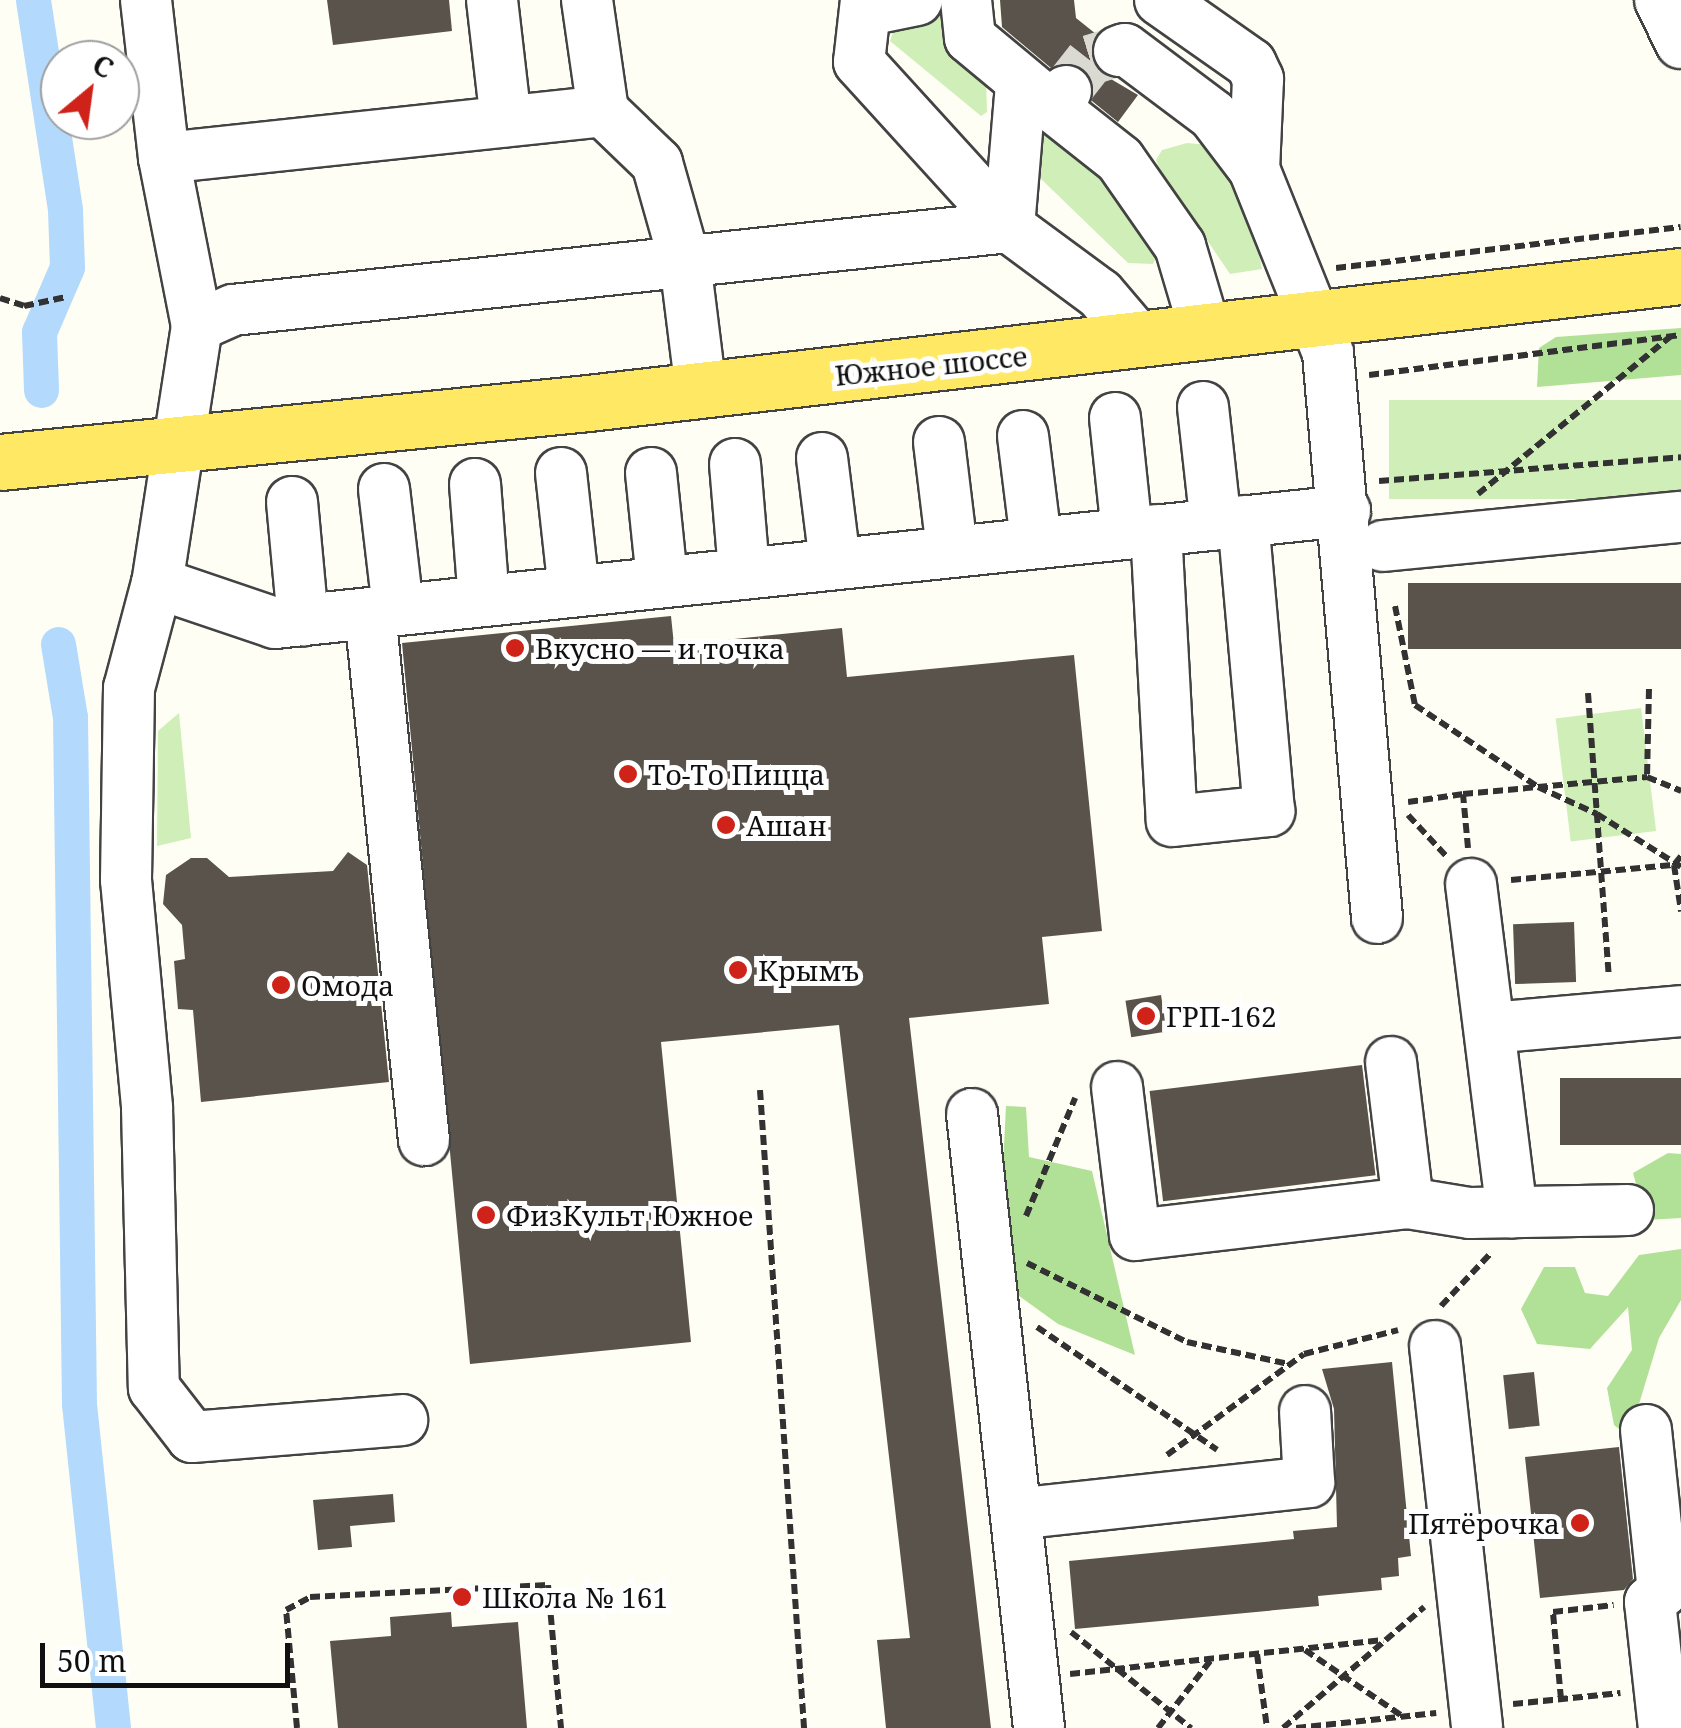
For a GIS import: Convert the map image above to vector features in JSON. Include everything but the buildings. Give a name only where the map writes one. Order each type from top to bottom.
[{"type":"main road","name":"Южное шоссе","points":[[0,462],[1206,334],[1306,297],[1681,276]]},
{"type":"lane","points":[[146,0],[164,158],[197,326],[157,583],[129,688],[126,880],[147,1108],[154,1388],[192,1438],[402,1420]]},
{"type":"lane","points":[[492,0],[506,121]]},
{"type":"lane","points":[[587,0],[603,111],[657,164],[685,262],[701,390]]},
{"type":"lane","points":[[917,0],[867,5],[859,62],[1009,227],[1100,294],[1140,342]]},
{"type":"lane","points":[[966,0],[970,38],[1047,94],[1120,160],[1180,246],[1206,334]]},
{"type":"lane","points":[[1160,0],[1251,64],[1258,79],[1254,169]]},
{"type":"lane","points":[[1660,0],[1681,43]]},
{"type":"lane","points":[[1119,51],[1126,49],[1213,115],[1254,169],[1328,353],[1344,498],[1377,918]]},
{"type":"lane","points":[[1009,227],[1047,94]]},
{"type":"lane","points":[[164,158],[603,111]]},
{"type":"lane","points":[[197,326],[233,310],[1009,227]]},
{"type":"lane","points":[[1116,418],[1142,531],[1172,820],[1269,811],[1230,522],[1203,407]]},
{"type":"lane","points":[[1023,436],[1036,541]]},
{"type":"lane","points":[[939,442],[952,550]]},
{"type":"lane","points":[[822,458],[834,562]]},
{"type":"lane","points":[[735,464],[744,572]]},
{"type":"lane","points":[[562,473],[574,590]]},
{"type":"lane","points":[[651,473],[662,580]]},
{"type":"lane","points":[[475,484],[484,600]]},
{"type":"lane","points":[[384,489],[384,611],[424,1140]]},
{"type":"lane","points":[[157,583],[276,623],[1230,522],[1344,498]]},
{"type":"lane","points":[[292,502],[304,620]]},
{"type":"lane","points":[[1400,543],[1681,516]]},
{"type":"lane","points":[[1470,873],[1520,1212]]},
{"type":"lane","points":[[1491,1028],[1681,1011]]},
{"type":"lane","points":[[1391,1062],[1408,1203]]},
{"type":"lane","points":[[1097,1089],[1134,1236],[1408,1203],[1520,1212],[1628,1210]]},
{"type":"lane","points":[[972,1114],[1006,1231],[992,1295],[1039,1728]]},
{"type":"lane","points":[[1430,1335],[1477,1728]]},
{"type":"lane","points":[[1016,1514],[1309,1482],[1305,1412]]},
{"type":"lane","points":[[1646,1430],[1665,1594],[1667,1728],[1681,1727]]},
{"type":"path","points":[[1306,297],[1681,227]]},
{"type":"path","points":[[0,298],[24,306],[66,297]]},
{"type":"path","points":[[1363,383],[1372,370],[1681,335]]},
{"type":"path","points":[[1400,543],[1504,473],[1671,336]]},
{"type":"path","points":[[1344,498],[1504,473],[1681,457]]},
{"type":"path","points":[[1392,594],[1415,705],[1538,787],[1597,814],[1677,866]]},
{"type":"path","points":[[1648,777],[1649,689]]},
{"type":"path","points":[[1588,693],[1612,1018]]},
{"type":"path","points":[[1677,866],[1600,872],[1470,873],[1400,803],[1648,777],[1681,791]]},
{"type":"path","points":[[1463,794],[1470,873]]},
{"type":"path","points":[[1681,856],[1677,866],[1681,911]]},
{"type":"path","points":[[1097,1089],[1006,1231],[1187,1342],[1290,1364]]},
{"type":"path","points":[[760,1090],[804,1728]]},
{"type":"path","points":[[1162,1459],[1304,1354],[1430,1335],[1520,1212]]},
{"type":"path","points":[[992,1295],[1192,1437],[1279,1485]]},
{"type":"path","points":[[1283,1728],[1382,1640],[1460,1578]]},
{"type":"path","points":[[297,1728],[286,1610],[310,1597],[548,1584],[561,1728]]},
{"type":"path","points":[[1561,1699],[1553,1612],[1665,1594]]},
{"type":"path","points":[[1024,1595],[1191,1728]]},
{"type":"path","points":[[1034,1678],[1382,1640]]},
{"type":"path","points":[[1304,1649],[1403,1716]]},
{"type":"path","points":[[1257,1654],[1268,1728]]},
{"type":"path","points":[[1158,1728],[1212,1659]]},
{"type":"green space","points":[[940,6],[954,59],[986,81],[987,112],[981,116],[890,41],[898,18]]},
{"type":"green space","points":[[1032,124],[1099,176],[1144,228],[1157,256],[1153,264],[1128,263],[1009,148]]},
{"type":"green space","points":[[1187,143],[1209,145],[1244,178],[1262,269],[1230,274],[1161,172],[1156,160],[1162,150]]},
{"type":"green space","points":[[1681,328],[1681,375],[1537,387],[1539,348],[1556,337]]},
{"type":"green space","points":[[1389,400],[1681,400],[1681,499],[1389,499]]},
{"type":"green space","points":[[1641,708],[1656,831],[1571,842],[1556,718]]},
{"type":"green space","points":[[179,713],[191,838],[157,846],[158,731]]},
{"type":"green space","points":[[1006,1106],[1026,1107],[1029,1157],[1092,1171],[1135,1355],[1058,1324],[1012,1291],[1002,1185]]},
{"type":"green space","points":[[1668,1153],[1681,1154],[1681,1218],[1646,1220],[1633,1173]]},
{"type":"green space","points":[[1681,1249],[1681,1300],[1659,1338],[1629,1437],[1614,1425],[1607,1388],[1632,1350],[1628,1307],[1590,1349],[1537,1344],[1521,1309],[1544,1267],[1575,1267],[1585,1293],[1608,1296],[1639,1255]]},
{"type":"waterway","points":[[33,0],[65,210],[67,267],[39,332],[41,390]]},
{"type":"waterway","points":[[58,644],[70,717],[79,1404],[113,1728]]},
{"type":"tunnel","points":[[1066,91],[1090,60],[1119,51]]},
{"type":"place","name":"Вкусно — и точка","points":[[515,648]]},
{"type":"place","name":"То-То Пицца","points":[[628,774]]},
{"type":"place","name":"Ашан","points":[[726,825]]},
{"type":"place","name":"Крымъ","points":[[738,970]]},
{"type":"place","name":"Омода","points":[[281,985]]},
{"type":"place","name":"ГРП-162","points":[[1146,1016]]},
{"type":"place","name":"ФизКульт Южное","points":[[486,1215]]},
{"type":"place","name":"Пятёрочка","points":[[1580,1523]]},
{"type":"place","name":"Школа № 161","points":[[462,1597]]}]
